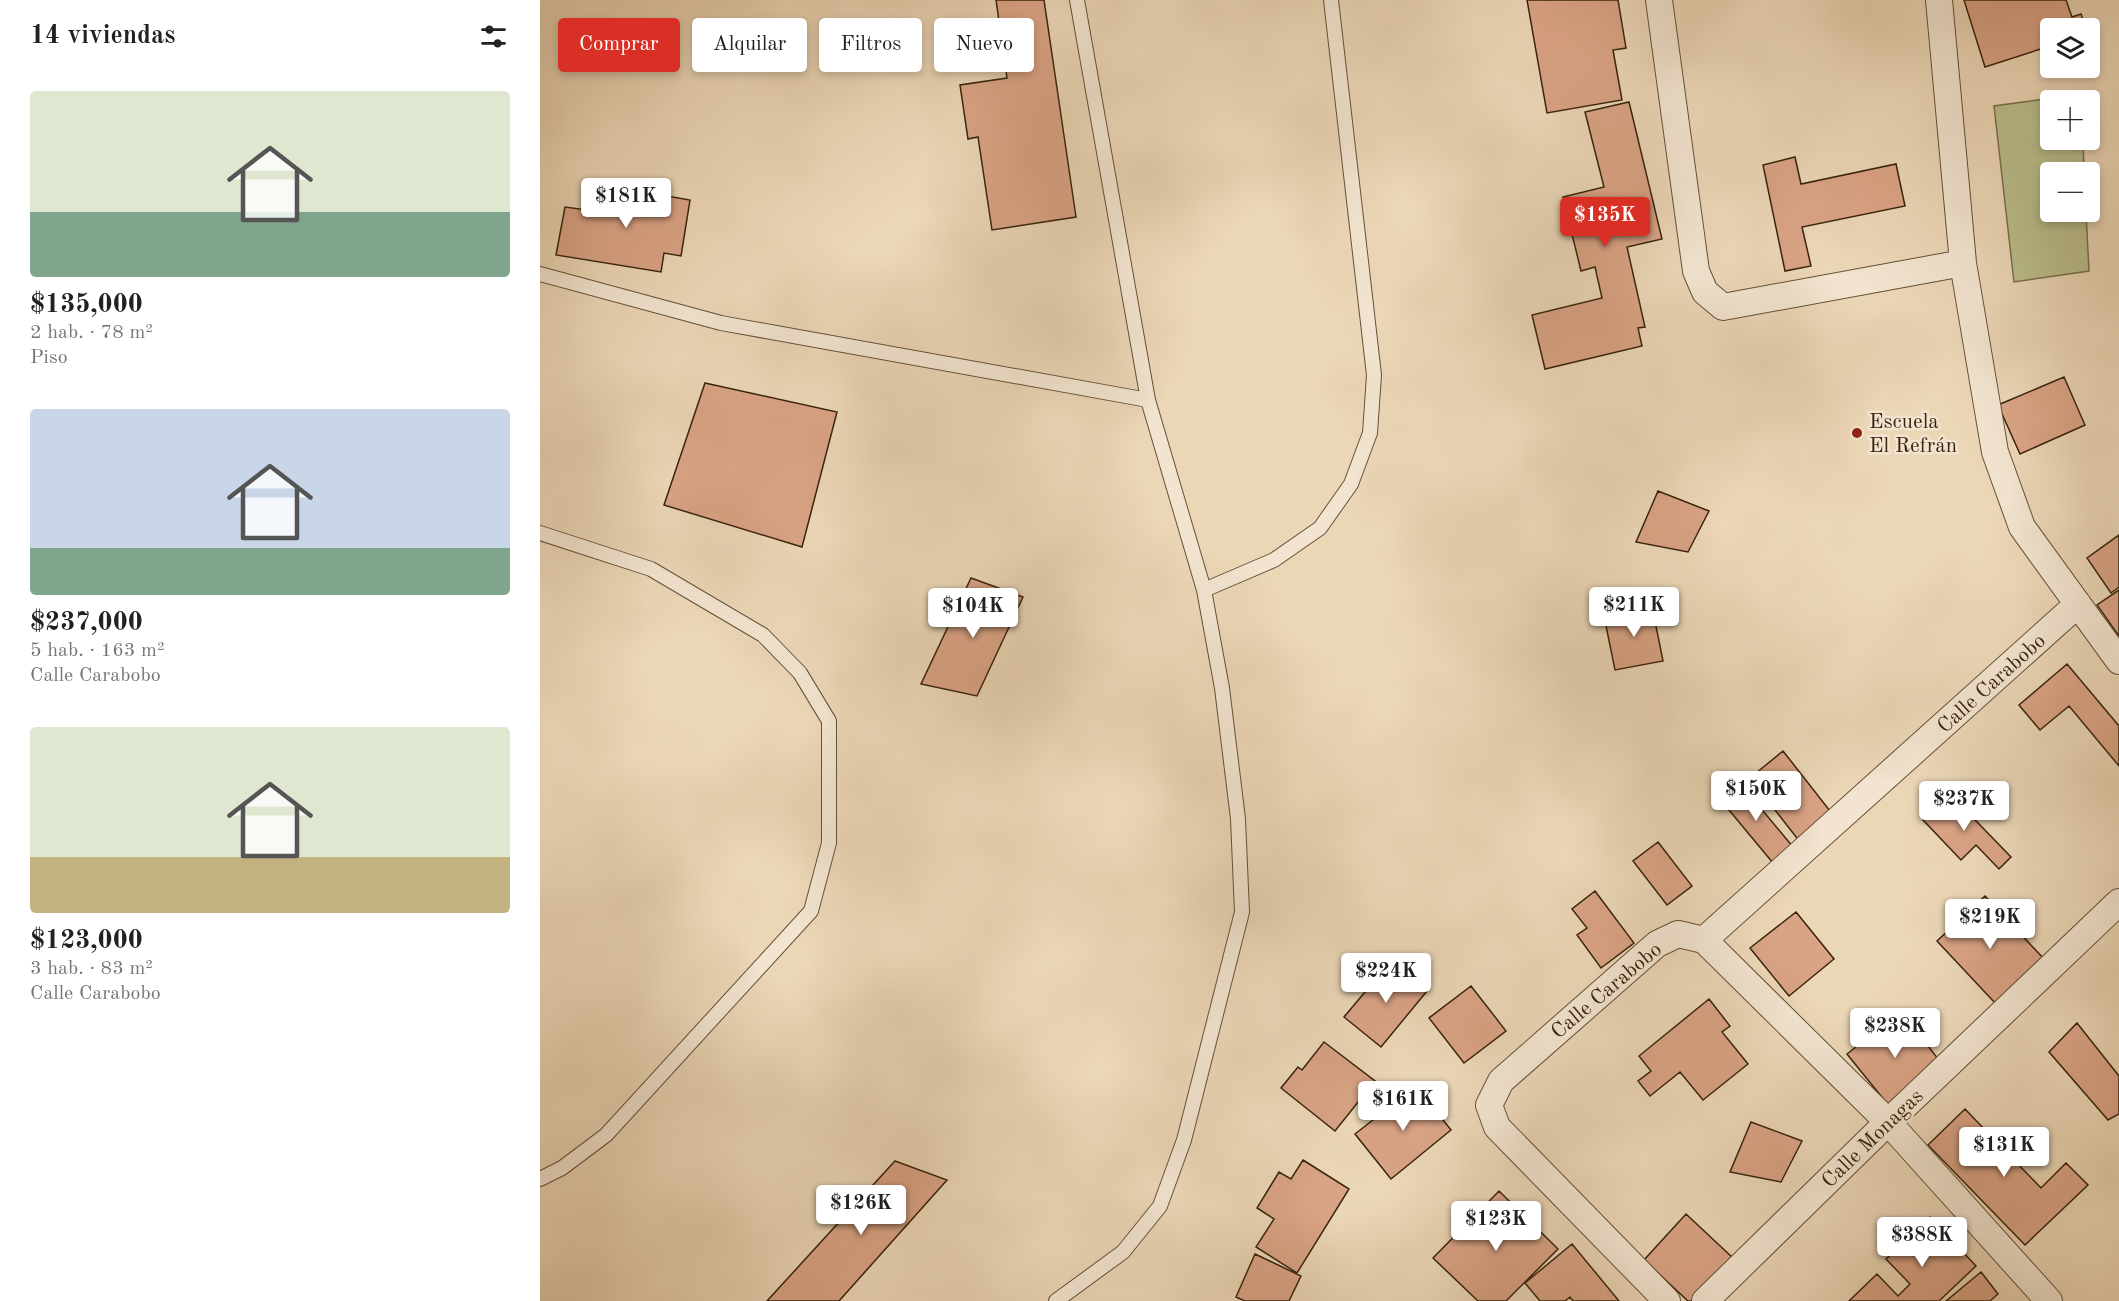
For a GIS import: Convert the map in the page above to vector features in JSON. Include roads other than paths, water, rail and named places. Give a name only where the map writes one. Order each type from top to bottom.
[{"type":"street","points":[[1659,0],[1696,271],[1705,292],[1714,300],[1723,307],[1962,263]]},
{"type":"street","points":[[1939,0],[1962,263],[1995,452],[2022,527],[2119,661]]},
{"type":"street","name":"Calle Carabobo","points":[[1667,1301],[1497,1127],[1489,1105],[1501,1081],[1656,944],[1677,934],[1704,940],[2078,604]]},
{"type":"street","name":"Calle Monagas","points":[[1705,1301],[1887,1122],[2119,902]]},
{"type":"street","points":[[1704,940],[1887,1122],[2049,1301]]},
{"type":"lane","points":[[1056,1301],[1123,1252],[1160,1206],[1184,1140],[1242,912],[1238,819],[1222,688],[1204,590],[1148,400],[1077,0]]},
{"type":"lane","points":[[1204,590],[1274,560],[1320,528],[1351,484],[1370,433],[1374,375],[1331,0]]},
{"type":"lane","points":[[540,274],[721,323],[1148,400]]},
{"type":"lane","points":[[540,533],[651,569],[763,635],[800,673],[829,721],[829,843],[811,911],[606,1135],[562,1168],[540,1179]]},
{"type":"place","name":"Escuela El Refrán","points":[[1857,433]]}]
